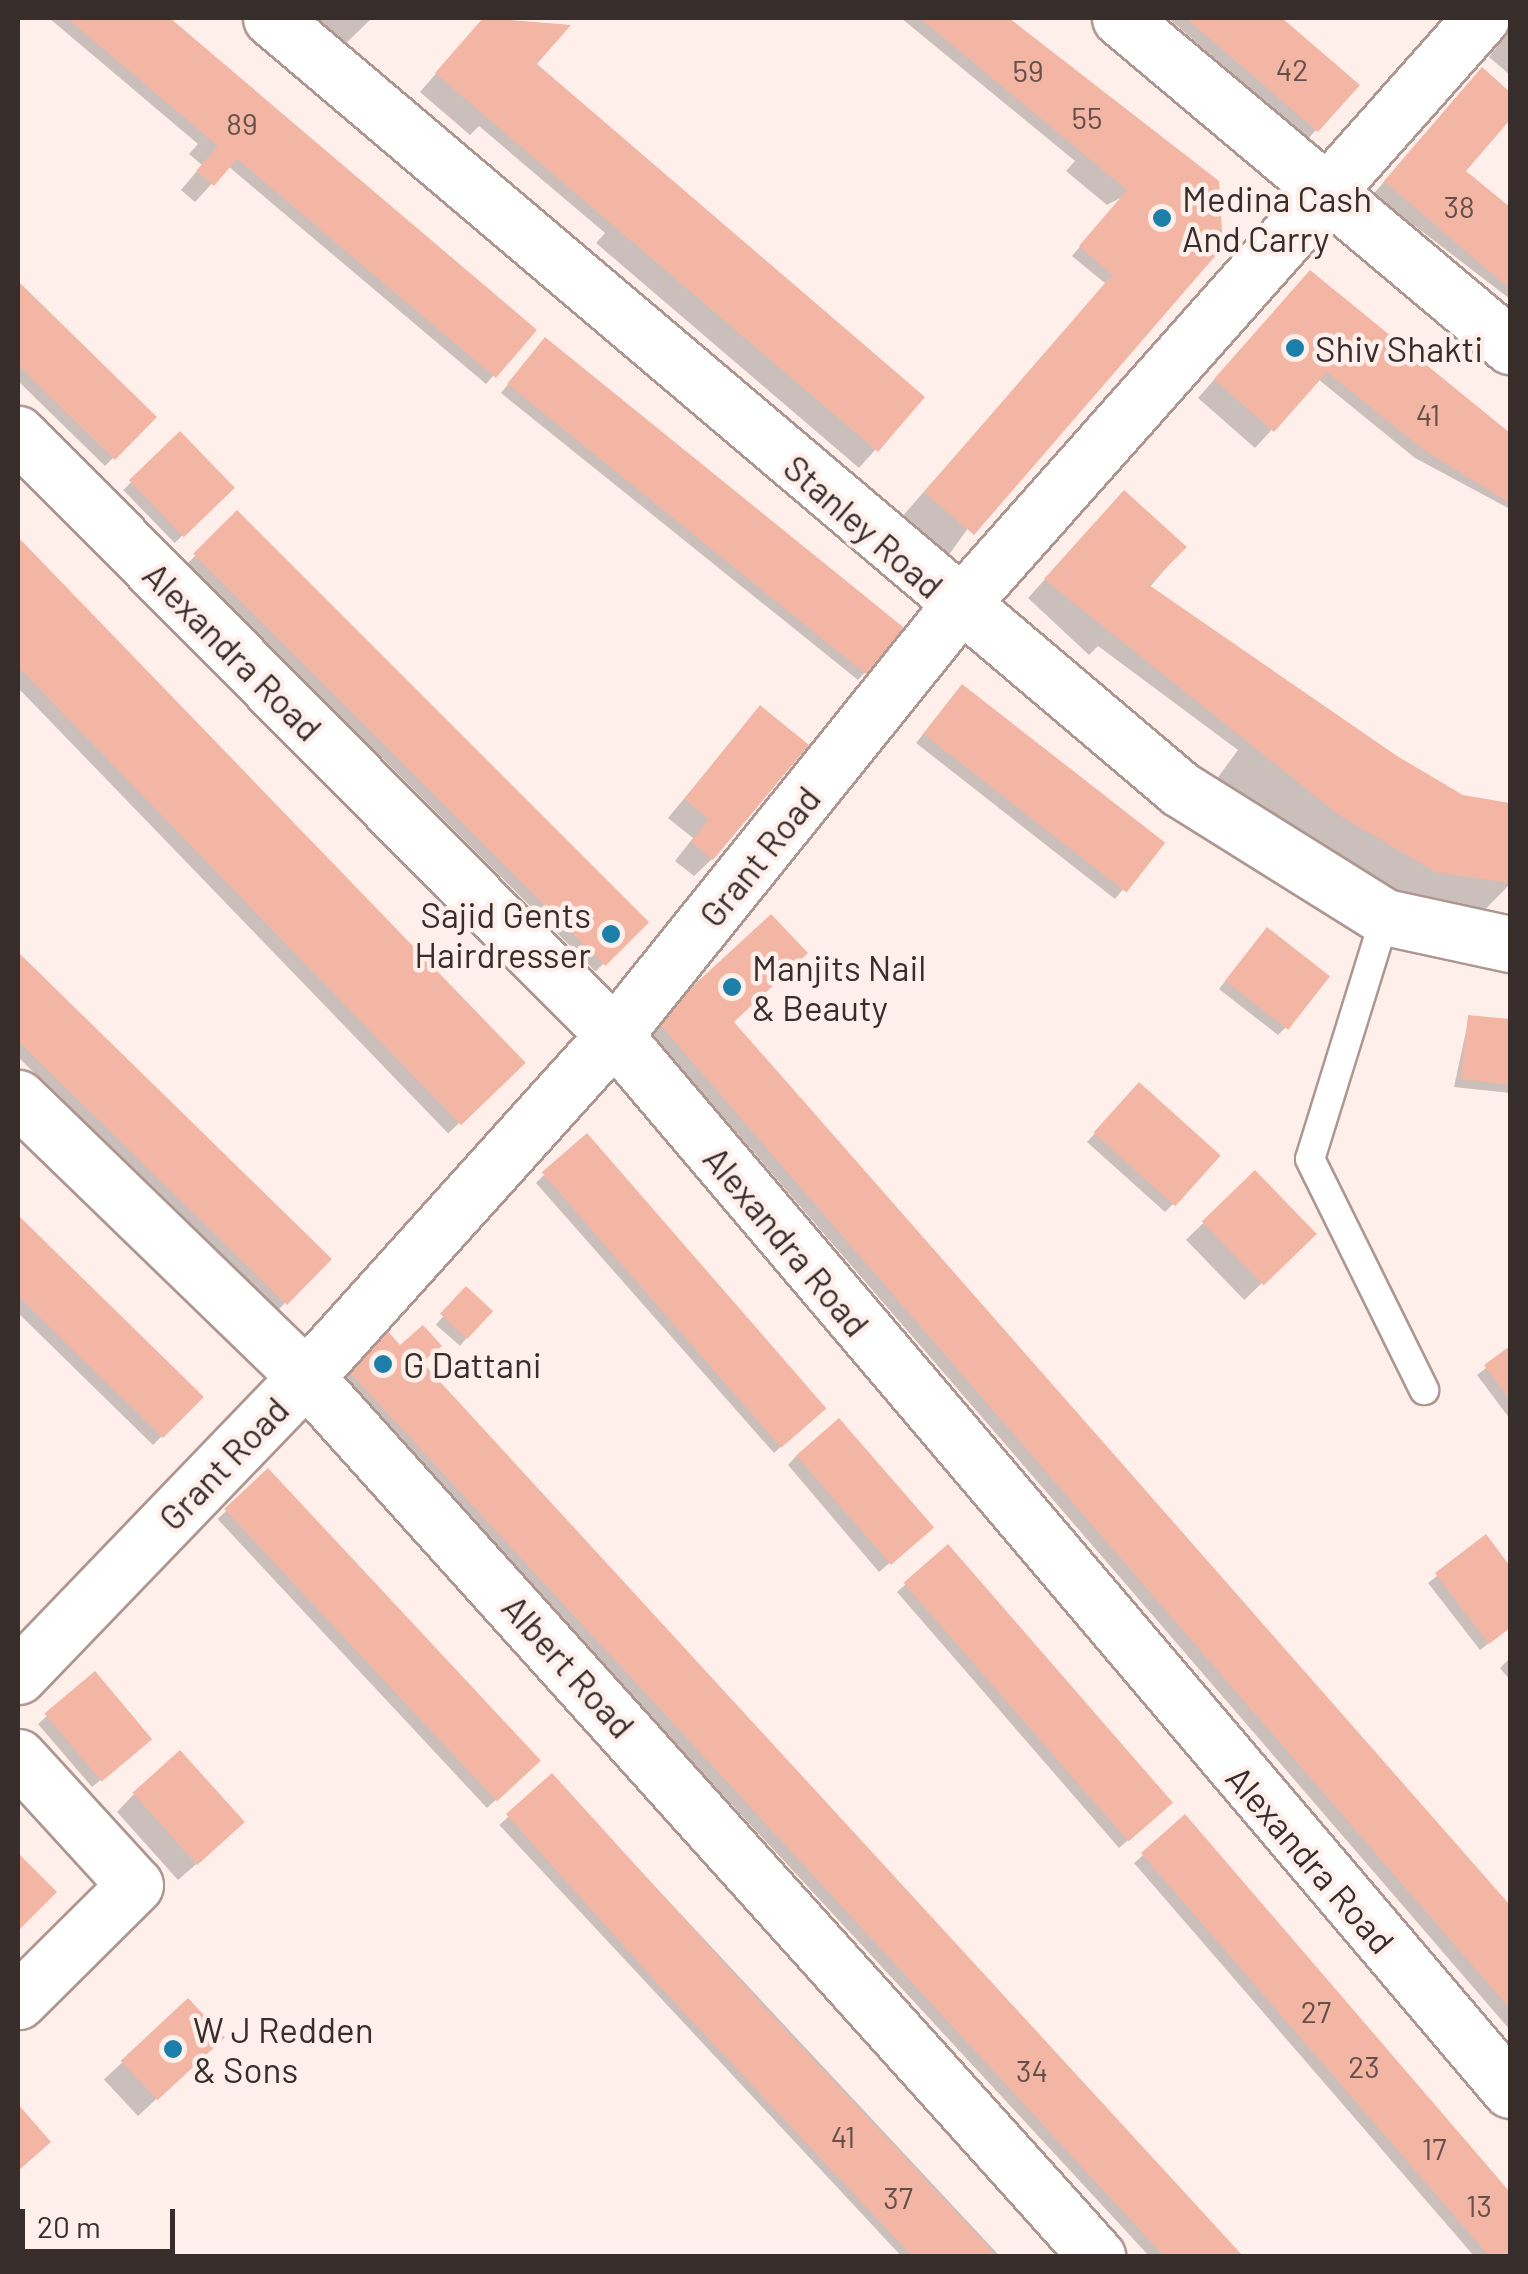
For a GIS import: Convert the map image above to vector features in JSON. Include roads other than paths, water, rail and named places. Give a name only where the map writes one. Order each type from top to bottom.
[{"type":"street","name":"Stanley Road","points":[[270,18],[958,607],[1180,789],[1384,917],[1510,944]]},
{"type":"street","points":[[1120,18],[1510,346]]},
{"type":"street","name":"Grant Road","points":[[18,1676],[306,1377],[614,1036],[958,607],[1332,193],[1480,18]]},
{"type":"street","name":"Alexandra Road","points":[[18,434],[614,1036],[1510,2090]]},
{"type":"street","name":"Albert Road","points":[[18,1098],[306,1377],[1097,2256]]},
{"type":"street","points":[[18,1756],[136,1885],[18,2001]]},
{"type":"lane","points":[[1384,917],[1310,1159],[1424,1390]]},
{"type":"place","name":"Medina Cash And Carry","points":[[1162,218]]},
{"type":"place","name":"Shiv Shakti","points":[[1295,348]]},
{"type":"place","name":"Sajid Gents Hairdresser","points":[[611,934]]},
{"type":"place","name":"Manjits Nail & Beauty","points":[[732,987]]},
{"type":"place","name":"G Dattani","points":[[383,1364]]},
{"type":"place","name":"W J Redden & Sons","points":[[173,2049]]}]
